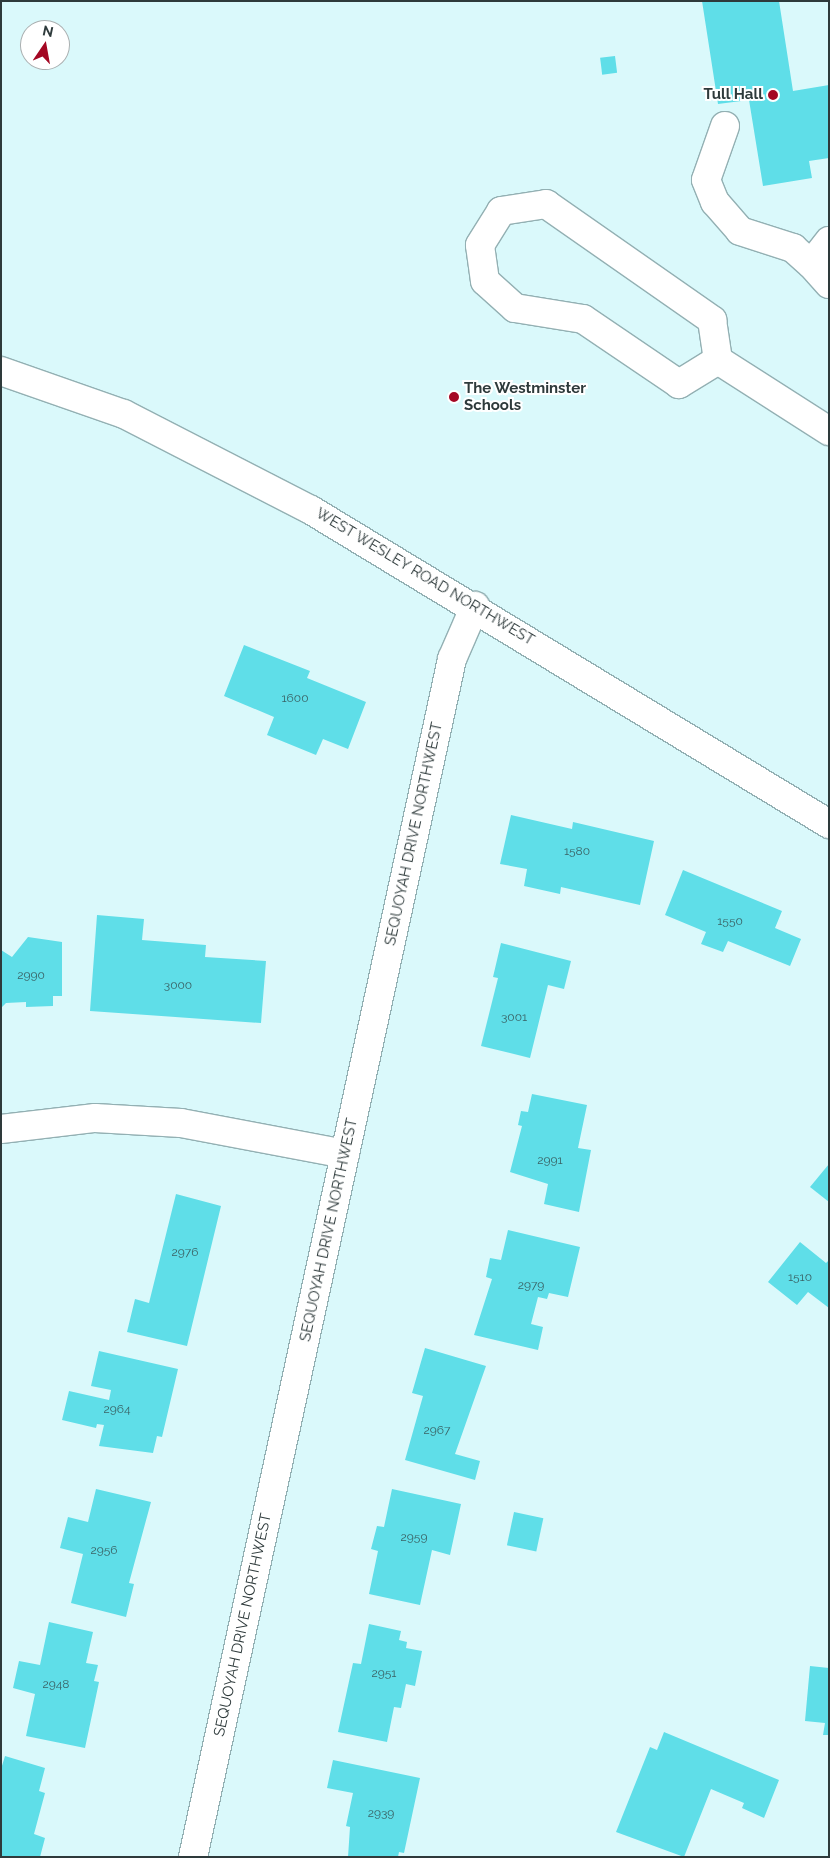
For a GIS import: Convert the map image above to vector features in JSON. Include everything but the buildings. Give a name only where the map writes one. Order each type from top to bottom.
[{"type":"street","points":[[725,126],[706,180],[715,202],[740,231],[793,248],[820,274],[829,241]]},
{"type":"street","points":[[718,360],[679,384],[582,319],[515,308],[485,281],[480,245],[501,211],[546,204],[712,320],[718,360],[829,431]]},
{"type":"street","name":"WEST WESLEY ROAD NORTHWEST","points":[[1,371],[124,414],[311,510],[475,606],[829,824]]},
{"type":"street","name":"SEQUOYAH DRIVE NORTHWEST","points":[[193,1857],[452,659],[475,606]]},
{"type":"street","points":[[1,1130],[95,1118],[181,1123],[345,1154]]},
{"type":"place","name":"Tull Hall","points":[[773,95]]},
{"type":"place","name":"The Westminster Schools","points":[[454,397]]}]
